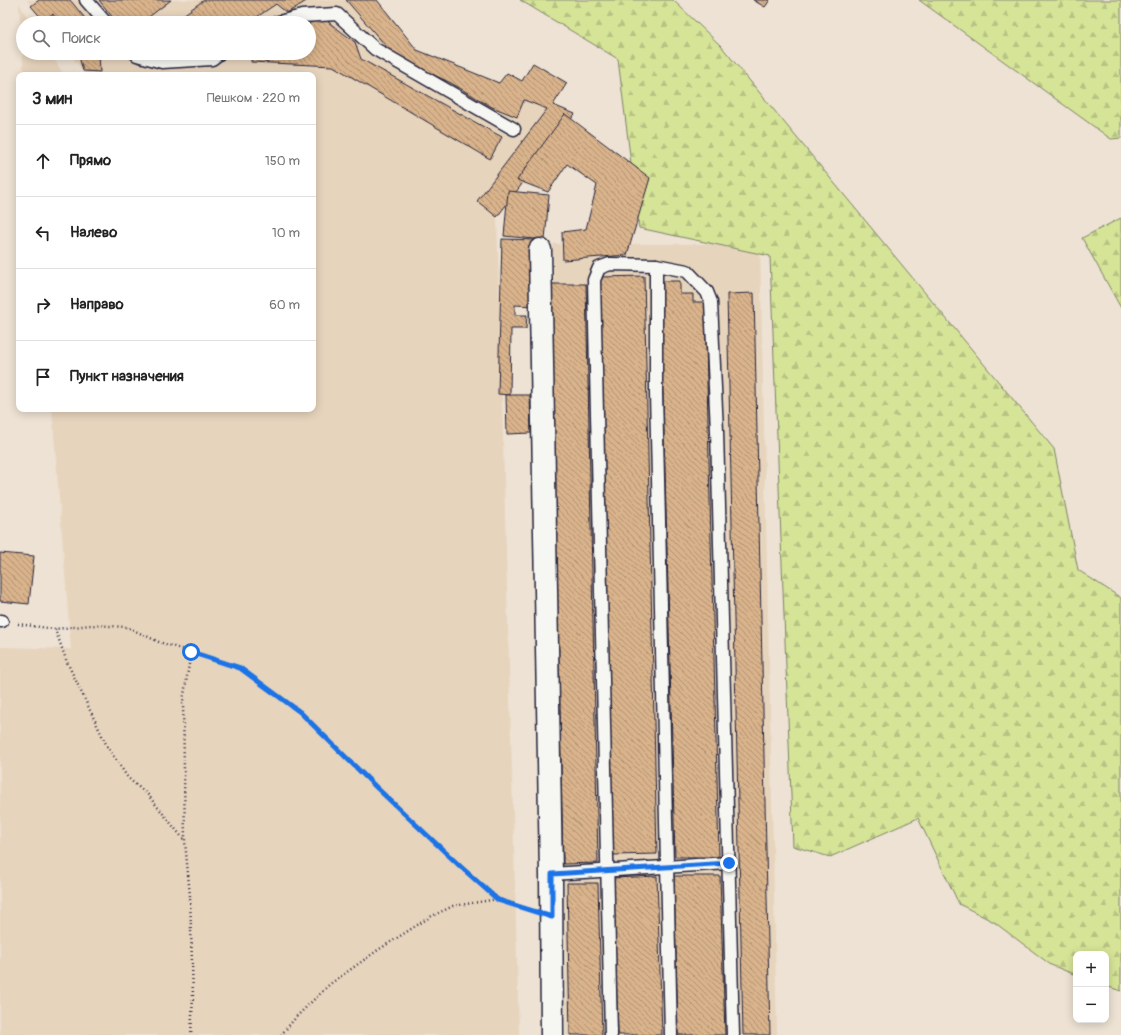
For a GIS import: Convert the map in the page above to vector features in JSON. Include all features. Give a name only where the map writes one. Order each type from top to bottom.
[{"type":"street","points":[[540,250],[552,874],[552,1035]]},
{"type":"lane","points":[[86,0],[100,16]]},
{"type":"lane","points":[[302,16],[337,14],[375,49],[514,129]]},
{"type":"lane","points":[[155,60],[162,62],[195,60]]},
{"type":"lane","points":[[611,1035],[594,280],[599,268],[610,264],[656,265],[688,271],[707,292],[711,302],[717,431],[733,1035]]},
{"type":"lane","points":[[656,265],[656,393],[671,1035]]},
{"type":"lane","points":[[552,874],[729,863]]},
{"type":"path","points":[[1,621],[55,629],[91,625],[127,627],[158,642],[240,668],[300,712],[377,788],[498,900],[552,917]]},
{"type":"path","points":[[55,629],[67,662],[107,746],[128,778],[148,795],[185,842]]},
{"type":"path","points":[[191,652],[183,701],[185,842],[190,896],[193,990],[191,1035]]},
{"type":"path","points":[[281,1035],[297,1016],[330,984],[378,950],[430,917],[453,906],[498,900]]},
{"type":"shaded area","points":[[27,0],[377,0],[417,50],[575,114],[497,217],[519,1035],[0,1035],[0,647],[71,649],[52,412],[316,412],[316,72],[84,72],[74,60],[316,60],[316,16],[40,16]]},
{"type":"shaded area","points":[[19,4],[27,16],[20,16]]},
{"type":"shaded area","points":[[23,60],[54,60],[62,72],[24,72]]},
{"type":"shaded area","points":[[553,244],[760,244],[777,1035],[566,1035]]},
{"type":"green space","points":[[520,0],[673,0],[721,46],[1054,449],[1078,570],[1121,598],[1121,991],[1109,987],[1109,951],[1073,951],[1073,974],[1051,965],[994,922],[959,904],[918,818],[830,857],[793,846],[770,256],[639,228],[618,59]]},
{"type":"green space","points":[[919,0],[1121,0],[1121,138],[1111,139]]},
{"type":"green space","points":[[1121,218],[1121,308],[1082,238]]},
{"type":"building","points":[[39,0],[70,0],[83,16],[55,16],[53,14],[50,16],[40,16],[31,6]]},
{"type":"building","points":[[99,0],[171,0],[150,16],[112,16]]},
{"type":"building","points":[[204,0],[308,0],[287,13],[276,4],[258,16],[182,16]]},
{"type":"building","points":[[346,0],[377,0],[417,50],[499,83],[507,73],[522,81],[533,63],[567,83],[553,105],[575,114],[497,217],[477,201],[547,109],[524,100],[517,117],[492,107],[451,83],[419,68],[391,52]]},
{"type":"building","points":[[753,0],[770,0],[765,7]]},
{"type":"building","points":[[314,15],[327,21],[355,42],[361,59],[502,137],[490,159],[333,66],[251,62],[251,60],[316,60],[316,16]]},
{"type":"building","points":[[80,60],[99,60],[100,72],[83,71]]},
{"type":"building","points":[[565,114],[650,178],[627,255],[563,260],[562,232],[586,229],[597,185],[567,164],[548,192],[517,180]]},
{"type":"building","points":[[508,191],[549,195],[545,240],[504,236]]},
{"type":"building","points":[[502,239],[536,240],[534,306],[515,305],[515,315],[527,315],[526,329],[511,329],[510,395],[498,394]]},
{"type":"building","points":[[644,276],[657,854],[613,855],[600,277]]},
{"type":"building","points":[[660,281],[680,281],[680,294],[693,294],[693,302],[705,302],[719,857],[675,857]]},
{"type":"building","points":[[551,284],[586,284],[598,863],[563,864]]},
{"type":"building","points":[[754,293],[770,1035],[743,1035],[727,294]]},
{"type":"building","points":[[506,395],[530,395],[531,433],[507,434]]},
{"type":"building","points":[[0,553],[34,556],[29,604],[0,601]]},
{"type":"building","points":[[657,876],[662,1035],[618,1035],[613,878]]},
{"type":"building","points":[[674,876],[720,876],[725,1035],[678,1035]]},
{"type":"building","points":[[567,883],[598,883],[602,1035],[570,1035]]},
{"type":"route","points":[[191,652],[240,668],[300,712],[377,788],[498,900],[552,917],[552,874],[729,863]]}]
